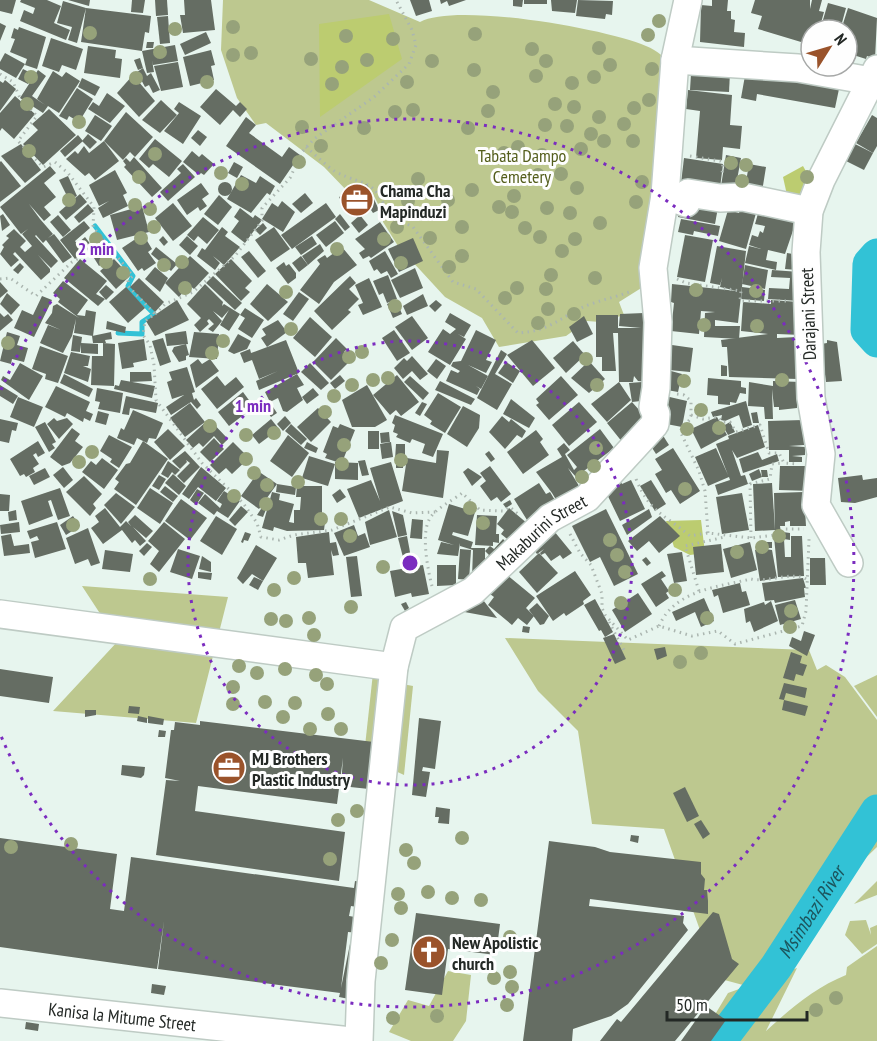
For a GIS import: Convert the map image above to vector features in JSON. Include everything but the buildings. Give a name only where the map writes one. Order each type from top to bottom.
[{"type":"street","name":"Makaburini Street","points":[[359,1041],[361,981],[394,667],[404,628],[413,620],[433,614],[474,591],[543,525],[586,498],[626,458],[655,424],[657,414],[653,407],[656,388],[658,322],[653,268],[669,148],[675,60],[688,0]]},
{"type":"street","points":[[675,60],[874,75]]},
{"type":"street","name":"Darajani Street","points":[[849,564],[816,505],[821,454],[811,398],[806,252],[809,211],[821,180],[874,75]]},
{"type":"street","points":[[664,195],[682,204],[686,203],[688,193],[720,198],[743,197],[809,211]]},
{"type":"street","points":[[0,614],[394,667]]},
{"type":"street","name":"Kanisa la Mitume Street","points":[[0,1003],[351,1041]]},
{"type":"path","points":[[396,0],[412,30],[416,45],[409,64],[374,97],[306,147],[290,178],[262,208],[262,221],[235,256],[193,292],[165,304],[145,321],[143,335],[150,345],[154,365],[156,400],[202,463],[243,503],[257,523],[261,537],[279,540],[294,535],[332,530],[390,507],[412,513],[436,512]]},
{"type":"path","points":[[0,74],[14,82],[20,98],[37,116],[18,141],[43,167],[56,162],[68,173],[94,207],[93,227],[132,276],[128,280],[128,286],[155,314]]},
{"type":"path","points":[[306,147],[335,171],[363,181],[378,191],[389,215],[413,227],[453,282],[477,289],[518,333],[537,332],[566,319],[589,304],[634,289],[653,268],[686,282],[741,291],[740,301],[770,300],[809,303]]},
{"type":"path","points":[[669,148],[697,159],[723,163],[720,198]]},
{"type":"path","points":[[0,279],[10,279],[36,296],[72,262],[104,243]]},
{"type":"path","points":[[656,388],[684,395],[691,401],[691,415],[681,431],[699,471],[705,491],[708,533]]},
{"type":"path","points":[[691,415],[703,419],[718,417],[722,422],[730,422],[736,432],[760,425],[769,453],[779,453],[784,463]]},
{"type":"path","points":[[751,538],[750,483],[770,479],[772,464],[806,464],[821,454]]},
{"type":"path","points":[[605,615],[628,640],[659,627],[692,636],[718,631],[735,644],[802,626],[806,610],[806,564],[810,529],[784,528],[782,534],[751,538],[708,533],[690,536],[668,518],[657,514],[642,493],[626,458]]},
{"type":"path","points":[[433,614],[435,596],[426,563],[428,521],[436,512],[462,493],[480,510],[503,511],[510,507],[532,526],[566,526],[580,553],[591,565],[602,594],[602,608],[625,652]]},
{"type":"path","points":[[699,591],[685,546],[727,537]]},
{"type":"path","points":[[659,627],[666,611],[699,591],[751,579],[758,582],[805,577],[807,580]]},
{"type":"green space","name":"Tabata Dampo Cemetery","points":[[223,0],[369,0],[420,22],[438,17],[465,15],[532,20],[627,39],[662,55],[676,67],[654,280],[619,302],[624,315],[600,322],[587,321],[566,336],[499,347],[482,318],[445,297],[398,246],[383,222],[383,214],[371,190],[350,194],[324,167],[266,123],[256,125],[237,98],[221,50]]},
{"type":"green space","points":[[389,14],[402,59],[320,117],[319,24]]},
{"type":"green space","points":[[803,166],[812,182],[811,196],[787,195],[783,177]]},
{"type":"green space","points":[[701,520],[705,553],[690,555],[674,547],[666,521]]},
{"type":"green space","points":[[82,586],[228,597],[196,723],[53,711],[118,641]]},
{"type":"green space","points":[[505,638],[809,650],[817,670],[826,665],[845,677],[877,720],[877,847],[797,924],[793,922],[786,930],[774,966],[743,985],[717,978],[664,829],[592,824],[578,731],[538,691]]},
{"type":"green space","points":[[373,673],[388,676],[375,751],[365,746]]},
{"type":"green space","points":[[877,675],[877,717],[854,686]]},
{"type":"green space","points":[[397,683],[413,686],[404,775],[389,768]]},
{"type":"green space","points":[[877,881],[877,895],[854,904]]},
{"type":"green space","points":[[866,920],[871,935],[870,928],[877,925],[877,944],[862,954],[845,935],[850,921]]},
{"type":"green space","points":[[877,946],[877,1041],[699,1041],[728,993],[797,968],[766,1031],[814,992],[846,975],[847,967]]},
{"type":"green space","points":[[448,971],[471,975],[466,1021],[453,1041],[411,1041],[389,1032],[408,1000],[429,1006]]},
{"type":"waterway","points":[[95,226],[133,276],[128,286],[130,289],[154,314],[142,322],[142,334],[118,333]]},
{"type":"waterway","points":[[877,255],[869,264],[867,330],[877,341]]},
{"type":"waterway","name":"Msimbazi River","points":[[720,1041],[776,967],[877,811]]},
{"type":"place","name":"Chama Cha Mapinduzi","points":[[357,200]]},
{"type":"place","name":"MJ Brothers Plastic Industry","points":[[229,768]]},
{"type":"place","name":"New Apolistic church","points":[[429,952]]}]
